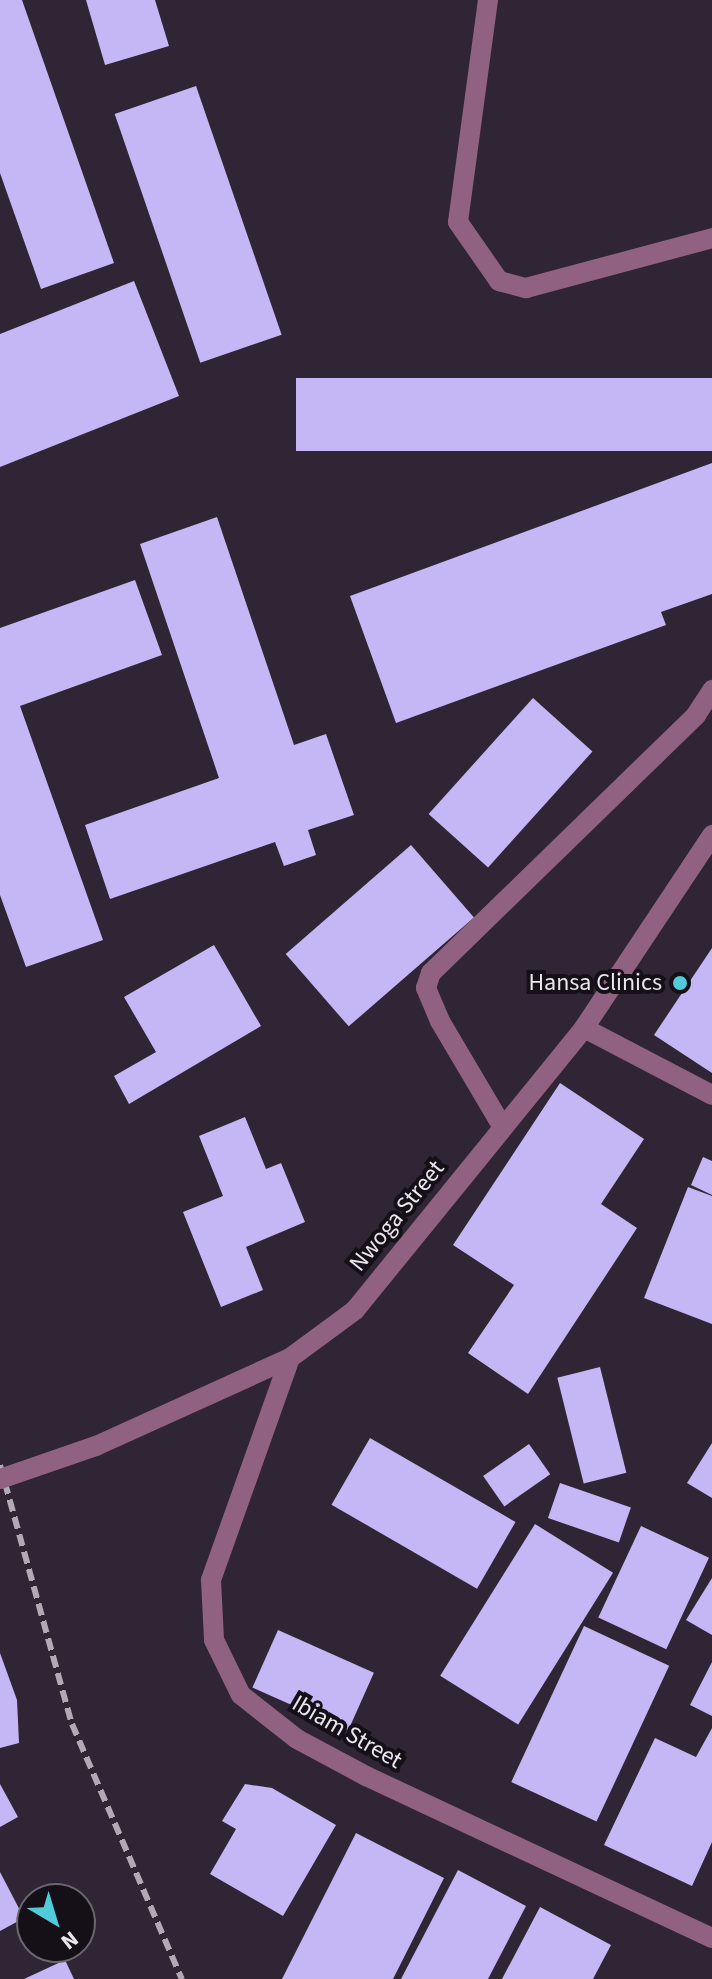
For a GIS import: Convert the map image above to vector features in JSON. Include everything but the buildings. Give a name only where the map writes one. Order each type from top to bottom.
[{"type":"street","points":[[488,0],[458,222],[499,281],[526,288],[712,238]]},
{"type":"street","points":[[502,1126],[440,1021],[426,988],[431,973],[696,715],[712,690]]},
{"type":"street","name":"Nwoga Street","points":[[0,1479],[96,1446],[290,1358],[355,1310],[584,1028],[712,835]]},
{"type":"street","points":[[584,1028],[712,1095]]},
{"type":"street","name":"Ibiam Street","points":[[290,1358],[211,1580],[214,1640],[241,1695],[297,1739],[366,1776],[712,1938]]},
{"type":"railway","points":[[0,1465],[72,1724],[182,1979]]},
{"type":"place","name":"Hansa Clinics","points":[[680,983]]}]
